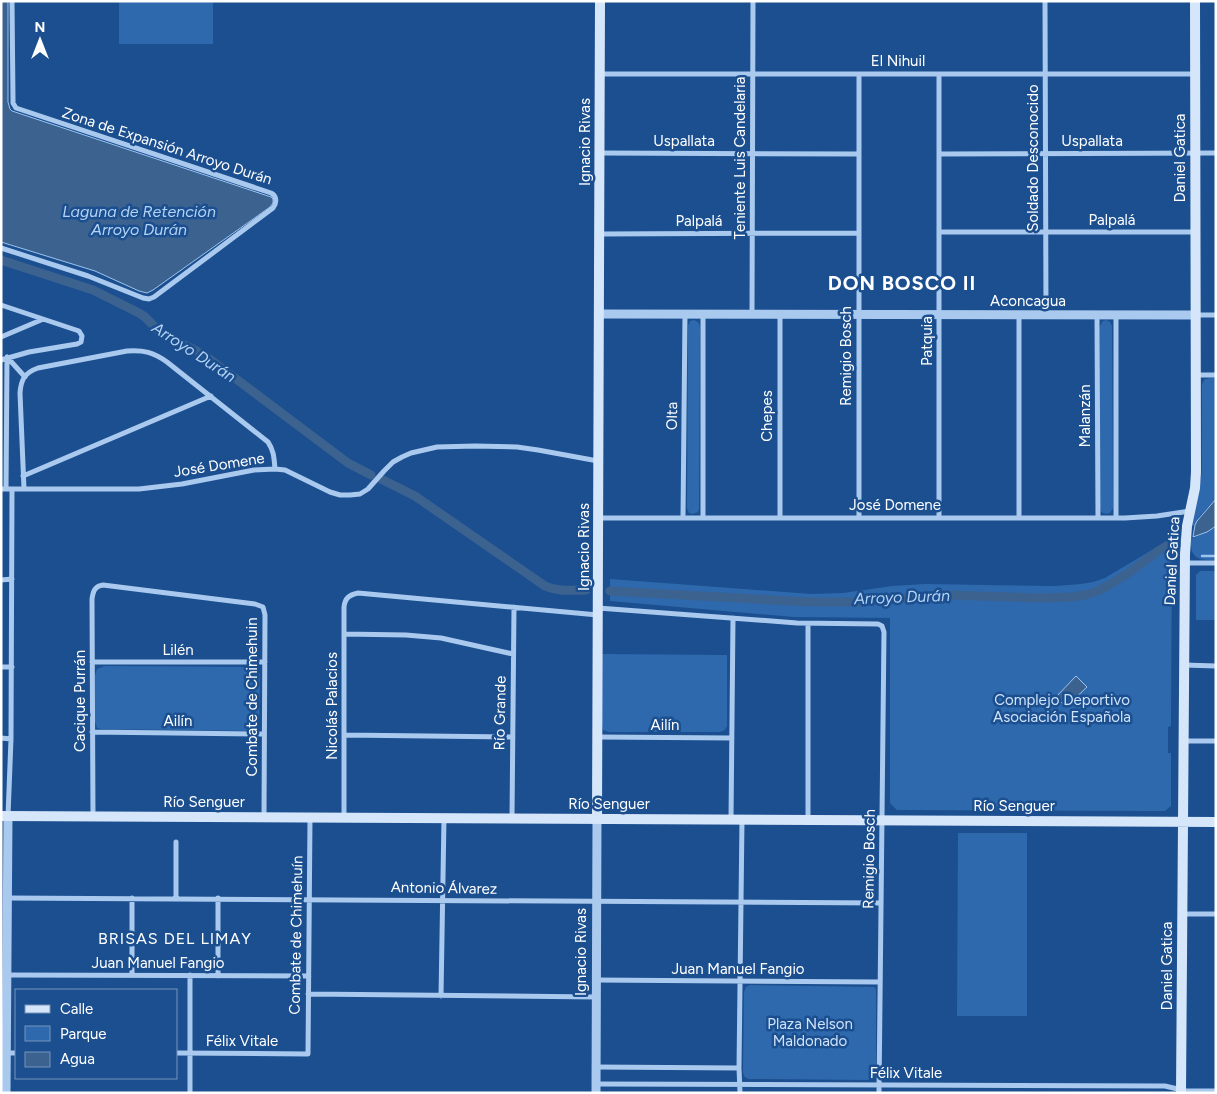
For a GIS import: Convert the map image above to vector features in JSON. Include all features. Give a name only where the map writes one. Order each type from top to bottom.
[{"type":"main road","name":"Ignacio Rivas","points":[[597,819],[600,1]]},
{"type":"main road","name":"Daniel Gatica","points":[[1181,1091],[1185,563],[1187,526],[1196,480],[1195,1]]},
{"type":"main road","name":"Río Senguer","points":[[4,816],[1216,822]]},
{"type":"street","name":"Zona de Expansión Arroyo Durán","points":[[1,248],[80,273],[149,299],[276,204],[276,198],[271,193],[16,108],[13,103],[12,1]]},
{"type":"street","name":"Teniente Luis Candelaria","points":[[752,314],[753,1]]},
{"type":"street","name":"Soldado Desconocido","points":[[1045,1],[1046,314]]},
{"type":"street","name":"El Nihuil","points":[[600,74],[1195,74]]},
{"type":"street","name":"Remigio Bosch","points":[[859,74],[859,518]]},
{"type":"street","name":"Patquia","points":[[939,74],[939,518]]},
{"type":"street","name":"Uspallata","points":[[600,153],[859,154]]},
{"type":"street","name":"Uspallata","points":[[939,154],[1216,153]]},
{"type":"street","name":"Palpalá","points":[[939,232],[1196,232]]},
{"type":"street","name":"Palpalá","points":[[600,234],[859,233]]},
{"type":"street","points":[[1,305],[79,331],[82,336],[81,342],[71,346],[28,352],[4,358]]},
{"type":"street","name":"Aconcagua","points":[[599,314],[1216,315]]},
{"type":"street","name":"Olta","points":[[683,518],[685,314]]},
{"type":"street","name":"Olta","points":[[702,314],[702,518]]},
{"type":"street","name":"Chepes","points":[[780,314],[780,518]]},
{"type":"street","points":[[1019,314],[1019,518]]},
{"type":"street","name":"Malanzán","points":[[1097,314],[1098,518]]},
{"type":"street","name":"Malanzán","points":[[1116,314],[1116,518]]},
{"type":"street","points":[[1,337],[42,319]]},
{"type":"street","points":[[24,490],[20,393],[24,377],[30,371],[38,368],[137,350],[157,355],[168,362],[268,442],[274,455],[275,468]]},
{"type":"street","points":[[4,358],[24,377]]},
{"type":"street","points":[[4,358],[7,490],[12,579],[11,738],[4,816],[7,898],[6,1093]]},
{"type":"street","points":[[1196,375],[1216,375]]},
{"type":"street","points":[[24,476],[211,396]]},
{"type":"street","name":"José Domene","points":[[7,490],[160,487],[275,468],[285,470],[330,492],[350,495],[360,494],[368,489],[388,467],[411,452],[438,447],[517,447],[599,462]]},
{"type":"street","name":"José Domene","points":[[599,518],[1116,518],[1157,516],[1190,510]]},
{"type":"street","points":[[1185,563],[1216,563]]},
{"type":"street","points":[[1,580],[12,579]]},
{"type":"street","name":"Cacique Purrán","points":[[93,817],[92,598],[96,587],[106,585],[255,604],[263,608]]},
{"type":"street","name":"Nicolás Palacios","points":[[344,818],[344,634],[345,603],[349,596],[358,593],[514,607]]},
{"type":"street","points":[[514,607],[732,618],[808,624],[808,820]]},
{"type":"street","name":"Río Grande","points":[[512,818],[514,607]]},
{"type":"street","name":"Combate de Chimehuin","points":[[263,608],[265,615],[264,817]]},
{"type":"street","points":[[731,820],[732,618]]},
{"type":"street","name":"Remigio Bosch","points":[[808,624],[878,624],[882,626],[884,632],[879,1093]]},
{"type":"street","points":[[344,634],[406,635],[441,638],[514,654]]},
{"type":"street","name":"Lilén","points":[[92,662],[264,662]]},
{"type":"street","points":[[1184,665],[1216,666]]},
{"type":"street","points":[[1,667],[12,667]]},
{"type":"street","name":"Ailín","points":[[92,732],[264,734]]},
{"type":"street","points":[[344,735],[513,737]]},
{"type":"street","name":"Ailín","points":[[597,737],[732,738]]},
{"type":"street","points":[[1,738],[11,738]]},
{"type":"street","points":[[1183,741],[1216,741]]},
{"type":"street","name":"Combate de Chimehuín","points":[[308,1054],[310,818]]},
{"type":"street","points":[[441,996],[444,818]]},
{"type":"street","name":"Ignacio Rivas","points":[[596,1088],[597,819]]},
{"type":"street","points":[[740,1093],[742,820]]},
{"type":"street","points":[[176,842],[176,898]]},
{"type":"street","name":"Antonio Álvarez","points":[[7,898],[309,898],[881,903]]},
{"type":"street","points":[[132,898],[132,975]]},
{"type":"street","points":[[218,898],[218,976]]},
{"type":"street","points":[[1182,914],[1216,914]]},
{"type":"street","name":"Juan Manuel Fangio","points":[[7,975],[309,976]]},
{"type":"street","points":[[190,976],[190,1093]]},
{"type":"street","name":"Juan Manuel Fangio","points":[[596,980],[880,982]]},
{"type":"street","points":[[308,994],[596,997]]},
{"type":"street","points":[[6,1053],[15,1053]]},
{"type":"street","name":"Félix Vitale","points":[[178,1053],[308,1054]]},
{"type":"street","points":[[596,1067],[739,1068]]},
{"type":"street","name":"Félix Vitale","points":[[596,1088],[740,1084],[1165,1086],[1181,1091],[1216,1092]]},
{"type":"street","points":[[894,1085],[894,1093]]},
{"type":"street","points":[[1036,1086],[1036,1093]]},
{"type":"green space","points":[[119,1],[213,1],[213,44],[119,44]]},
{"type":"green space","points":[[694,320],[700,326],[699,508],[698,512],[693,514],[689,513],[687,508],[688,326],[690,321]]},
{"type":"green space","points":[[1106,320],[1112,326],[1113,508],[1110,513],[1106,514],[1101,512],[1100,508],[1100,326]]},
{"type":"green space","points":[[1216,378],[1216,499],[1200,516],[1195,525],[1192,526],[1202,472],[1202,384],[1205,379]]},
{"type":"green space","points":[[1216,526],[1216,560],[1204,560],[1196,557],[1192,551],[1191,539]]},
{"type":"green space","name":"Complejo Deportivo Asociación Española","points":[[1172,538],[1171,726],[1168,727],[1168,753],[1171,753],[1171,806],[1165,811],[897,810],[890,803],[890,618],[794,617],[610,601],[610,579],[811,594],[843,593],[892,586],[925,584],[1055,586],[1081,584],[1105,578]]},
{"type":"green space","points":[[1200,571],[1216,571],[1216,620],[1196,620],[1196,575]]},
{"type":"green space","points":[[602,654],[727,655],[727,726],[725,730],[720,732],[609,732],[603,730]]},
{"type":"green space","points":[[104,666],[256,667],[260,675],[259,727],[252,731],[97,728],[95,721],[95,675],[97,669]]},
{"type":"green space","points":[[958,833],[1027,833],[1027,1016],[957,1016]]},
{"type":"green space","name":"Plaza Nelson Maldonado","points":[[750,985],[874,987],[876,989],[875,1077],[868,1080],[748,1079],[743,1072],[744,992],[746,987]]},
{"type":"water","name":"Laguna de Retención Arroyo Durán","points":[[1,1],[8,1],[8,102],[12,111],[271,197],[273,203],[270,207],[147,293],[95,271],[1,242]]},
{"type":"water","points":[[1216,499],[1216,526],[1207,532],[1193,537],[1197,521]]},
{"type":"water","points":[[1076,676],[1087,687],[1066,707],[1056,697]]},
{"type":"waterway","name":"Arroyo Durán","points":[[1,260],[93,290],[139,313],[162,334],[207,357],[348,463],[371,475]]},
{"type":"waterway","name":"Arroyo Durán","points":[[381,479],[415,496],[545,586],[560,590],[586,590]]},
{"type":"waterway","name":"Arroyo Durán","points":[[610,591],[808,602],[855,602],[946,595],[1071,597],[1098,591],[1130,572],[1178,539]]},
{"type":"waterway","points":[[1202,556],[1216,556]]},
{"type":"district","name":"DON BOSCO II","points":[[902,283]]},
{"type":"district","name":"BRISAS DEL LIMAY","points":[[175,938]]}]
